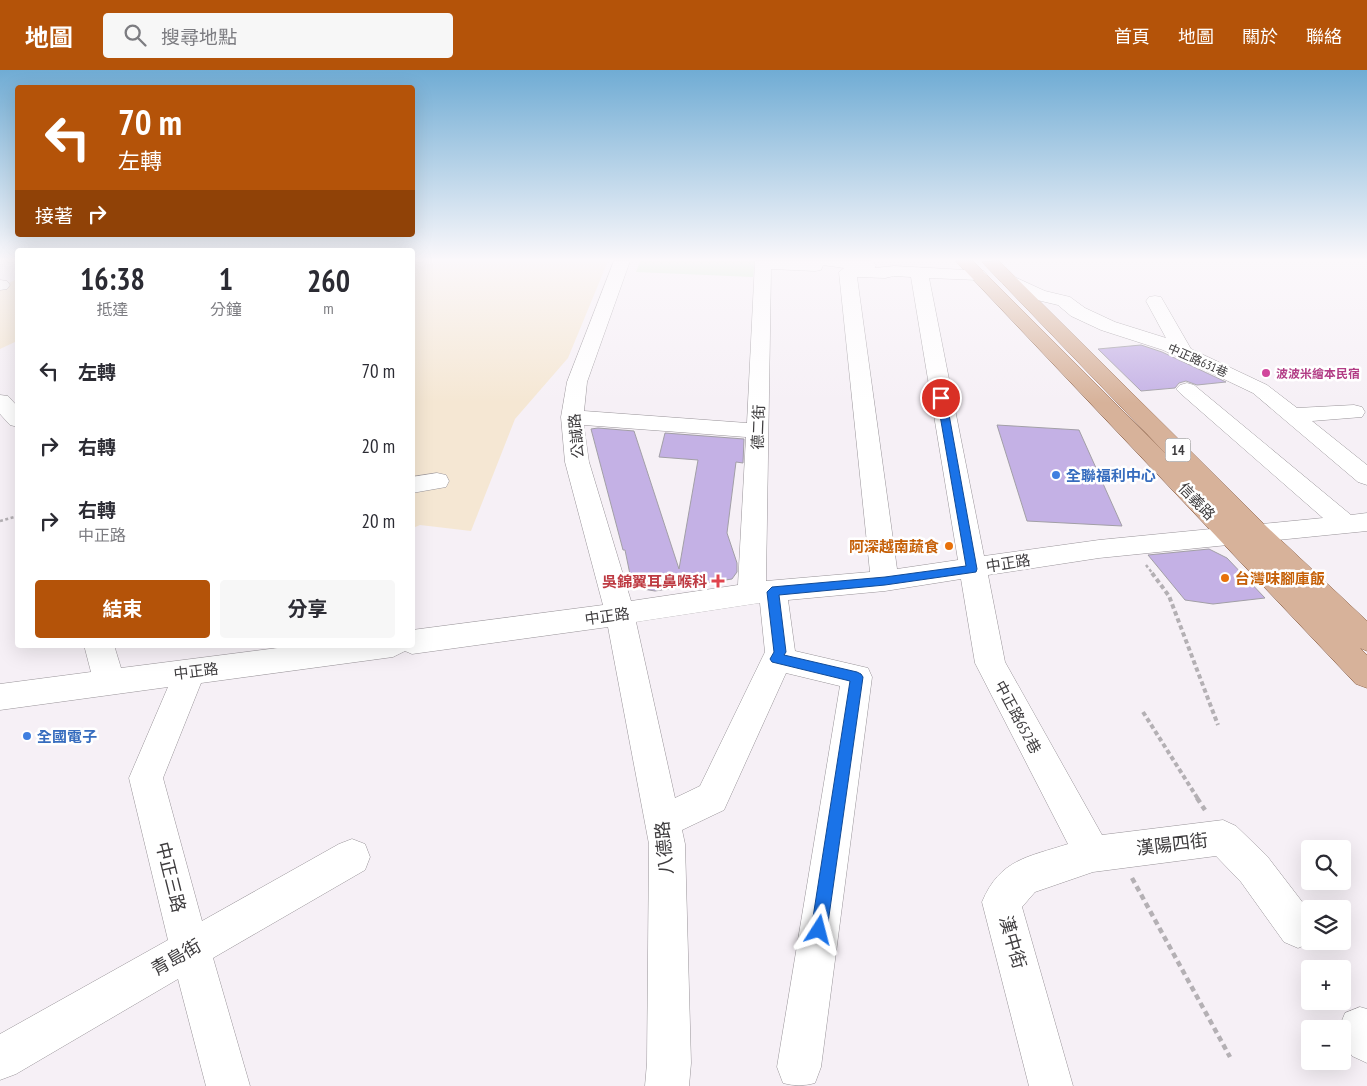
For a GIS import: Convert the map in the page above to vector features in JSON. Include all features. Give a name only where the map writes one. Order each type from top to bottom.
[{"type":"main road","name":"信義路","points":[[1019,308],[1244,534],[1367,639]]},
{"type":"main road","name":"信義路","points":[[1035,308],[1244,534],[1367,675]]},
{"type":"street","name":"公誠路","points":[[604,308],[577,382],[572,417],[577,462],[620,614]]},
{"type":"street","name":"德二街","points":[[762,308],[758,431],[762,593],[780,652],[777,659]]},
{"type":"street","points":[[852,308],[885,581]]},
{"type":"street","name":"中正路652巷","points":[[925,308],[990,663],[1017,715],[1105,852]]},
{"type":"street","name":"中正路631巷","points":[[1073,308],[1108,326],[1184,353],[1260,388],[1367,477]]},
{"type":"street","points":[[1159,308],[1184,353]]},
{"type":"street","points":[[0,393],[15,387]]},
{"type":"street","points":[[1187,389],[1356,523]]},
{"type":"street","points":[[0,401],[15,417]]},
{"type":"street","points":[[1292,415],[1354,412]]},
{"type":"street","points":[[572,417],[758,431]]},
{"type":"street","points":[[415,485],[437,481]]},
{"type":"street","name":"中正路","points":[[415,642],[762,593],[885,581],[1132,546],[1356,523]]},
{"type":"street","name":"八德路","points":[[620,614],[667,844],[669,1062],[667,1086]]},
{"type":"street","points":[[100,648],[109,682]]},
{"type":"street","name":"中正路","points":[[0,697],[370,648]]},
{"type":"street","points":[[662,821],[712,798],[777,659],[857,677],[799,1067]]},
{"type":"street","name":"中正三路","points":[[190,672],[146,778],[228,1086]]},
{"type":"street","name":"漢陽四街","points":[[1105,852],[1223,838],[1254,869],[1298,928]]},
{"type":"street","name":"漢中街","points":[[1051,1086],[1002,902],[1023,877],[1105,852]]},
{"type":"street","name":"青島街","points":[[0,1058],[352,857]]},
{"type":"path","points":[[0,521],[15,517]]},
{"type":"path","points":[[1132,546],[1169,596],[1218,725]]},
{"type":"path","points":[[1143,712],[1223,838]]},
{"type":"path","points":[[1105,852],[1230,1057]]},
{"type":"shaded area","points":[[0,308],[15,308],[15,342],[0,349]]},
{"type":"shaded area","points":[[415,308],[588,308],[568,358],[515,419],[471,531],[420,525],[415,527]]},
{"type":"building","points":[[1141,345],[1162,352],[1226,382],[1197,385],[1186,381],[1179,383],[1175,388],[1141,391],[1098,349]]},
{"type":"building","name":"全聯福利中心","points":[[997,425],[1079,430],[1122,526],[1027,521]]},
{"type":"building","points":[[591,429],[634,431],[679,569],[698,460],[659,457],[665,433],[744,439],[743,463],[736,462],[727,533],[737,563],[737,572],[732,579],[655,591],[643,589],[632,584],[625,550],[623,550]]},
{"type":"building","points":[[1209,549],[1227,558],[1265,598],[1213,604],[1185,600],[1148,555]]},
{"type":"place","name":"波波米繪本民宿","points":[[1266,373]]},
{"type":"place","name":"全聯福利中心","points":[[1056,475]]},
{"type":"place","name":"阿深越南蔬食","points":[[949,546]]},
{"type":"place","name":"台灣味腳庫飯","points":[[1225,578]]},
{"type":"place","name":"吳錦翼耳鼻喉科","points":[[718,581]]},
{"type":"place","name":"全國電子","points":[[27,736]]},
{"type":"route","points":[[819,930],[857,677],[777,659],[780,652],[772,592],[885,581],[972,569],[941,398]]}]
